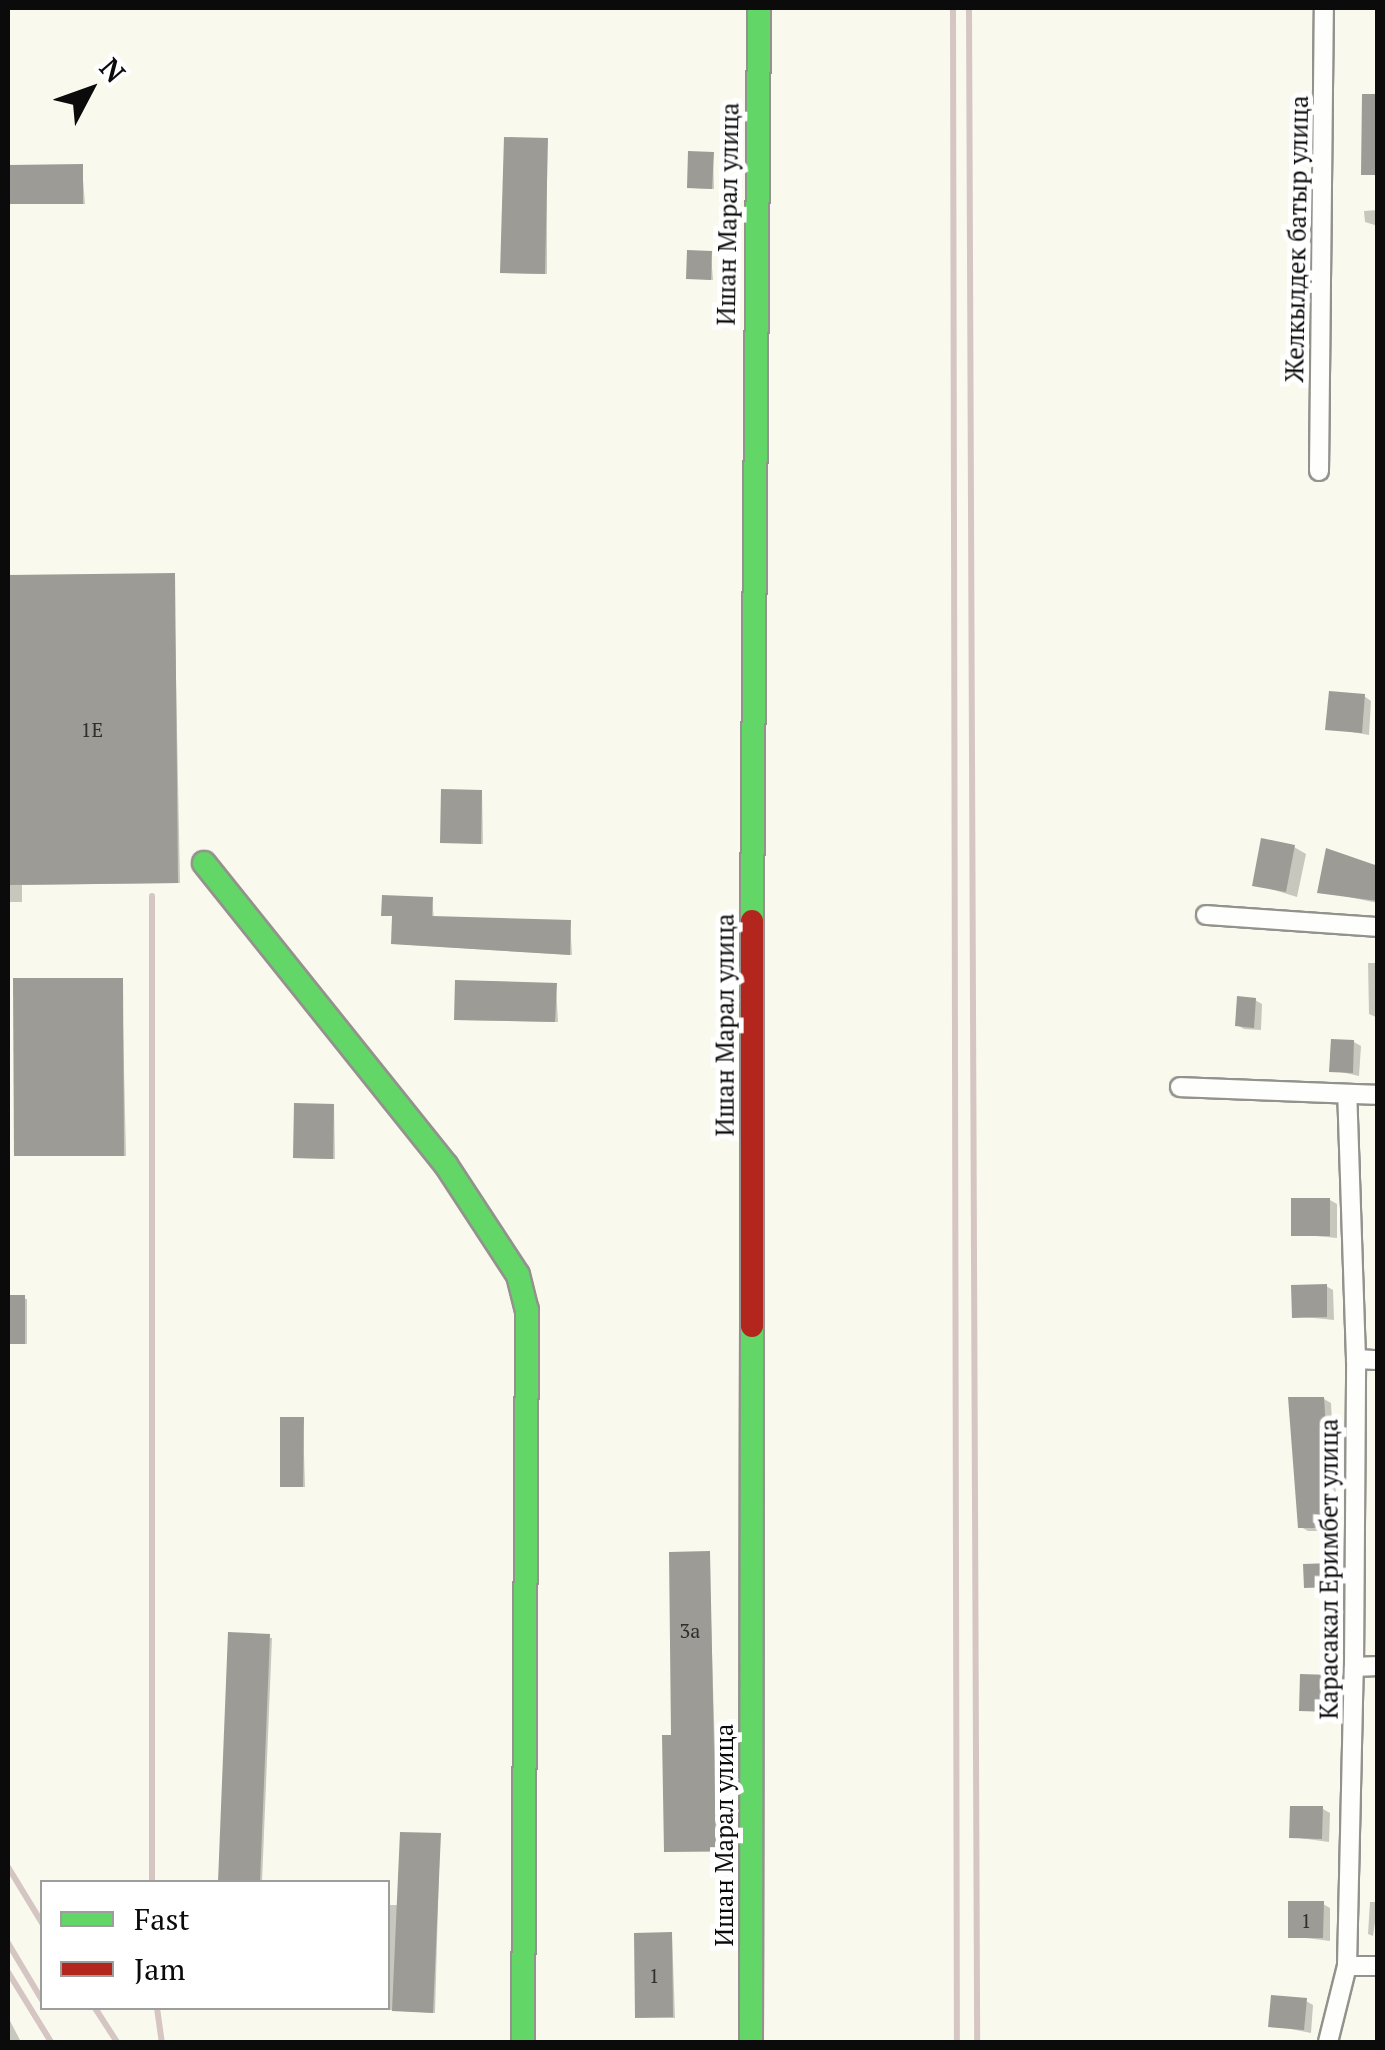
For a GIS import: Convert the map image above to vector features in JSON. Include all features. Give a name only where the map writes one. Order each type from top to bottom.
[{"type":"main road","name":"Ишан Марал улица","points":[[751,2042],[753,347],[759,8]]},
{"type":"main road","points":[[204,863],[446,1165],[518,1275],[527,1310],[523,2042]]},
{"type":"street","name":"Желкылдек батыр улица","points":[[1319,472],[1324,8]]},
{"type":"street","points":[[1206,915],[1378,927]]},
{"type":"street","points":[[1180,1087],[1378,1095]]},
{"type":"street","name":"Карасакал Еримбет улица","points":[[1328,2042],[1348,1966],[1354,1667],[1356,1360],[1347,1094]]},
{"type":"street","points":[[1356,1360],[1378,1360]]},
{"type":"street","points":[[1354,1667],[1378,1666]]},
{"type":"street","points":[[1348,1966],[1378,1966]]},
{"type":"building","points":[[1362,94],[1378,94],[1378,175],[1361,175]]},
{"type":"building","points":[[504,137],[548,138],[545,274],[500,273]]},
{"type":"building","points":[[688,151],[714,152],[712,189],[687,188]]},
{"type":"building","points":[[83,164],[83,204],[8,204],[8,165]]},
{"type":"building","points":[[687,250],[712,251],[711,280],[686,279]]},
{"type":"building","points":[[175,573],[178,883],[8,885],[8,575]]},
{"type":"building","points":[[1329,691],[1365,694],[1362,733],[1325,730]]},
{"type":"building","points":[[441,789],[482,790],[481,844],[440,843]]},
{"type":"building","points":[[1261,838],[1295,845],[1286,892],[1252,886]]},
{"type":"building","points":[[1326,848],[1378,866],[1378,901],[1317,893]]},
{"type":"building","points":[[382,895],[433,897],[432,916],[571,920],[570,955],[391,944],[392,916],[381,916]]},
{"type":"building","points":[[13,978],[123,978],[124,1156],[14,1156]]},
{"type":"building","points":[[455,980],[557,983],[555,1022],[454,1020]]},
{"type":"building","points":[[1237,996],[1256,998],[1254,1028],[1235,1026]]},
{"type":"building","points":[[1331,1039],[1354,1040],[1353,1073],[1329,1072]]},
{"type":"building","points":[[294,1103],[334,1104],[333,1159],[293,1158]]},
{"type":"building","points":[[1291,1198],[1330,1198],[1330,1236],[1291,1236]]},
{"type":"building","points":[[1327,1284],[1327,1317],[1292,1318],[1291,1285]]},
{"type":"building","points":[[8,1295],[25,1295],[25,1344],[8,1344]]},
{"type":"building","points":[[1288,1397],[1324,1397],[1332,1528],[1298,1528]]},
{"type":"building","points":[[280,1417],[304,1417],[303,1487],[280,1487]]},
{"type":"building","points":[[710,1551],[716,1851],[664,1852],[662,1735],[671,1735],[669,1552]]},
{"type":"building","points":[[1332,1563],[1333,1587],[1304,1588],[1303,1564]]},
{"type":"building","points":[[228,1632],[270,1634],[260,1880],[218,1880]]},
{"type":"building","points":[[1300,1674],[1332,1675],[1331,1712],[1299,1711]]},
{"type":"building","points":[[1290,1806],[1323,1806],[1322,1839],[1289,1838]]},
{"type":"building","points":[[400,1832],[441,1833],[433,2013],[392,2011]]},
{"type":"building","points":[[1288,1901],[1324,1901],[1323,1938],[1288,1938]]},
{"type":"building","points":[[672,1932],[673,2017],[635,2018],[634,1933]]},
{"type":"building","points":[[1271,1995],[1307,1998],[1304,2030],[1268,2027]]},
{"type":"railway","points":[[953,8],[957,2042]]},
{"type":"railway","points":[[969,8],[977,2042]]},
{"type":"railway","points":[[152,896],[152,1880]]},
{"type":"railway","points":[[8,1867],[40,1920]]},
{"type":"railway","points":[[8,1943],[40,1997]]},
{"type":"railway","points":[[8,1972],[51,2042]]},
{"type":"railway","points":[[96,2010],[117,2042]]},
{"type":"railway","points":[[157,2010],[162,2042]]},
{"type":"traffic: fast","points":[[752,921],[759,8]]},
{"type":"traffic: fast","points":[[204,863],[446,1165],[518,1275],[527,1310],[523,2042]]},
{"type":"traffic: fast","points":[[751,2042],[752,1326]]},
{"type":"traffic: jam","points":[[752,921],[752,1326]]}]
